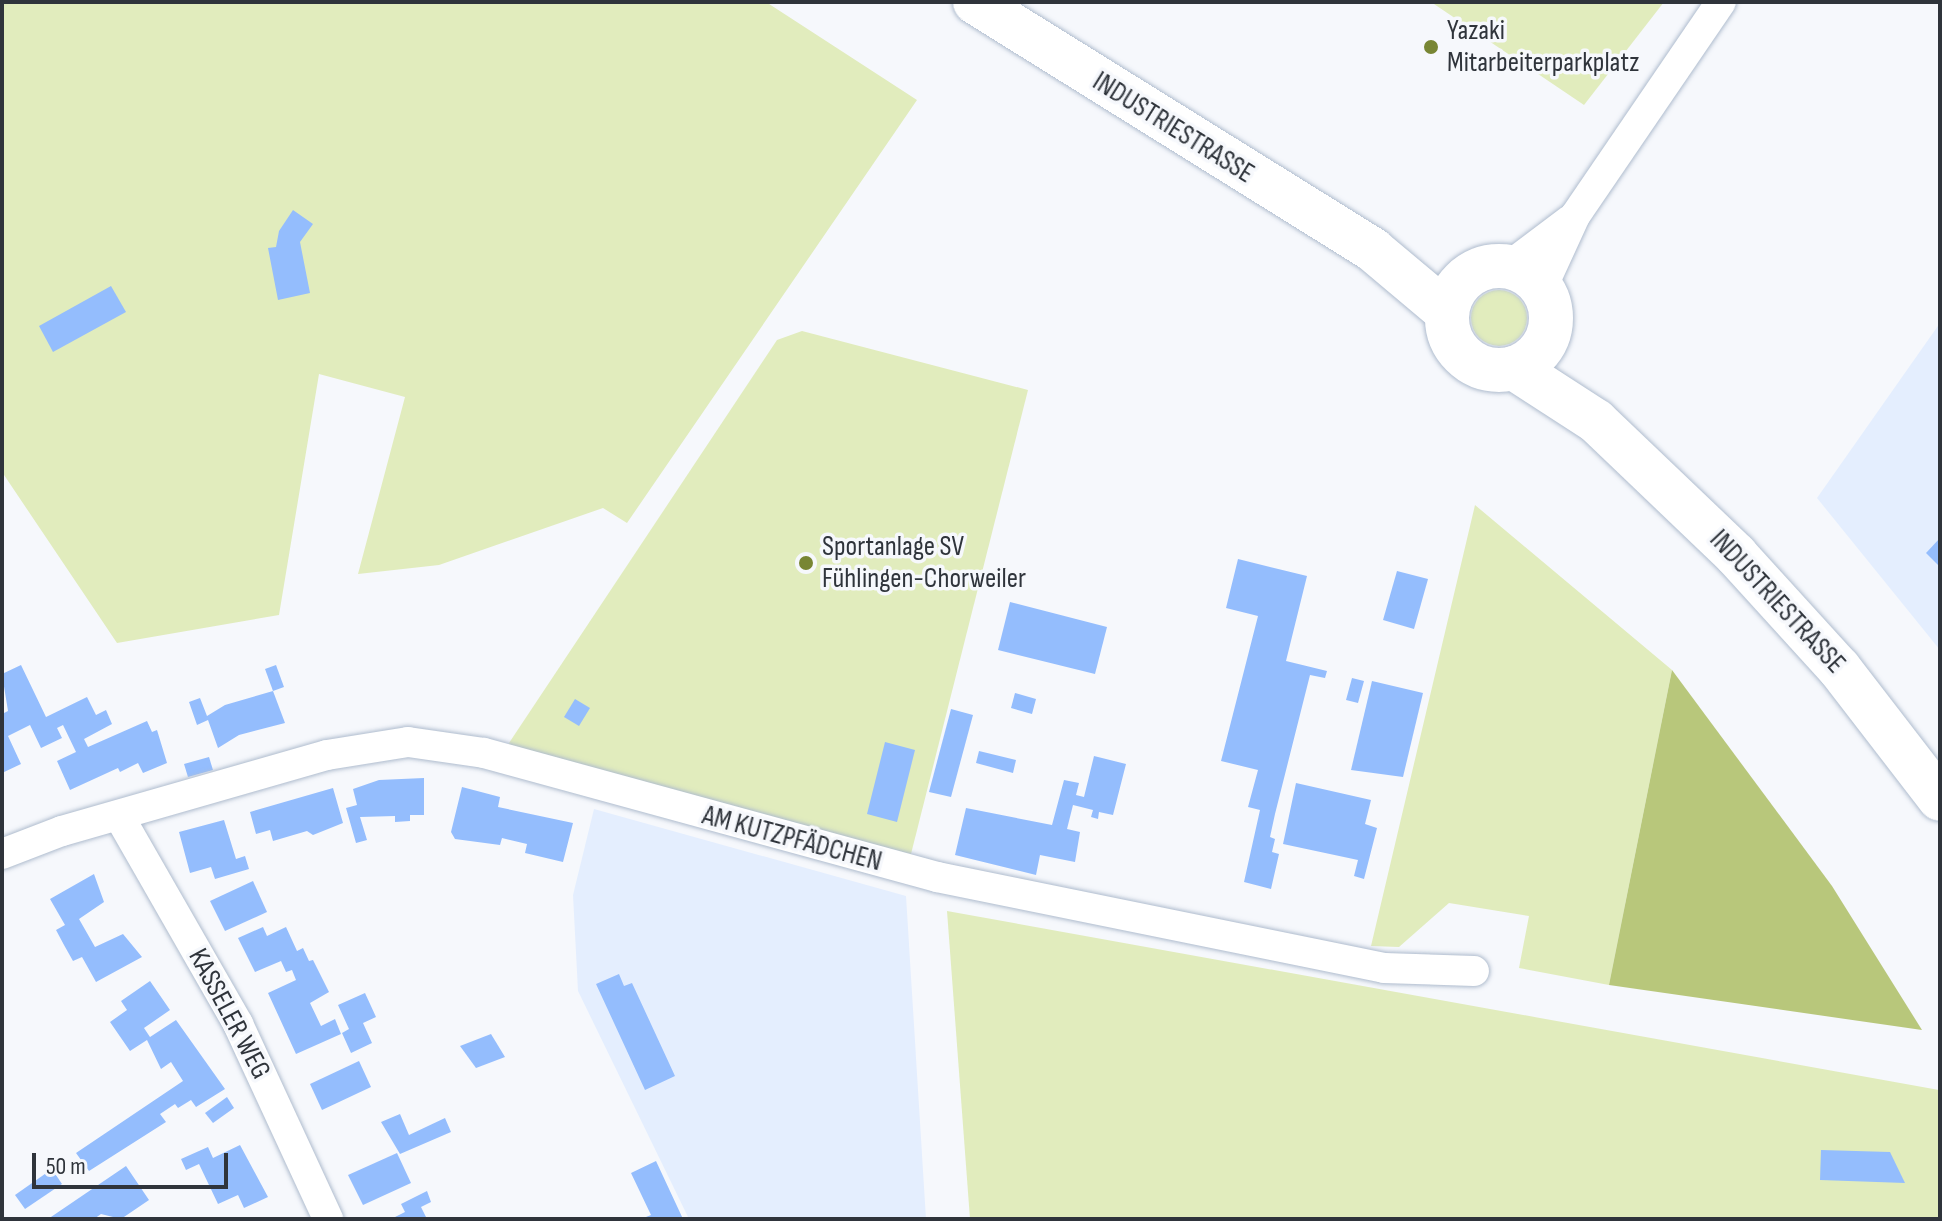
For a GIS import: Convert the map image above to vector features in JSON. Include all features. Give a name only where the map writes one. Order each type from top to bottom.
[{"type":"main road","name":"INDUSTRIESTRASSE","points":[[975,2],[1373,250],[1457,294]]},
{"type":"main road","points":[[1487,267],[1526,277],[1550,306],[1529,355],[1494,370],[1466,357],[1448,332],[1457,294],[1487,267]]},
{"type":"main road","name":"INDUSTRIESTRASSE","points":[[1529,355],[1792,615],[1940,799]]},
{"type":"street","points":[[1526,277],[1575,216],[1721,2]]},
{"type":"street","name":"AM KUTZPFÄDCHEN","points":[[2,854],[327,755],[408,742],[484,753],[937,877],[1384,968],[1474,971]]},
{"type":"street","name":"KASSELER WEG","points":[[119,816],[238,1024],[328,1219]]},
{"type":"shaded area","points":[[1940,323],[1940,650],[1817,498]]},
{"type":"shaded area","points":[[594,809],[906,896],[926,1219],[689,1219],[578,991],[573,895]]},
{"type":"green space","points":[[2,2],[766,2],[917,100],[627,523],[603,508],[439,565],[358,574],[405,397],[319,374],[279,615],[117,643],[2,472]]},
{"type":"green space","points":[[1431,2],[1664,2],[1584,105]]},
{"type":"green space","points":[[1499,290],[1519,298],[1527,318],[1519,338],[1499,346],[1479,338],[1471,318],[1479,298]]},
{"type":"green space","name":"Sportanlage SV Fühlingen-Chorweiler","points":[[802,331],[1028,390],[911,854],[512,750],[509,743],[777,340]]},
{"type":"green space","points":[[1475,505],[1672,670],[1609,985],[1519,968],[1529,916],[1449,903],[1399,947],[1371,946]]},
{"type":"green space","points":[[1672,670],[1832,886],[1922,1030],[1609,985]]},
{"type":"green space","points":[[947,911],[1939,1090],[1940,1219],[970,1219]]},
{"type":"building","points":[[293,210],[313,224],[300,242],[310,293],[278,300],[268,248],[276,247],[279,231]]},
{"type":"building","points":[[111,286],[126,312],[53,352],[39,326]]},
{"type":"building","points":[[1940,538],[1940,567],[1926,553]]},
{"type":"building","points":[[1238,559],[1307,576],[1286,661],[1327,671],[1325,678],[1310,675],[1270,837],[1275,839],[1272,852],[1279,854],[1271,889],[1244,882],[1260,810],[1248,807],[1258,770],[1221,761],[1258,616],[1226,608]]},
{"type":"building","points":[[1397,571],[1428,579],[1414,629],[1383,620]]},
{"type":"building","points":[[1010,602],[1107,627],[1095,674],[998,650]]},
{"type":"building","points":[[21,665],[46,717],[87,697],[96,715],[106,710],[112,724],[84,739],[88,747],[147,721],[152,732],[157,730],[167,763],[143,773],[138,763],[120,772],[118,768],[70,790],[57,761],[76,752],[63,725],[57,728],[62,738],[41,748],[30,725],[8,736],[21,764],[2,773],[2,714],[8,711],[2,674]]},
{"type":"building","points":[[276,665],[284,687],[273,691],[265,669]]},
{"type":"building","points":[[1352,678],[1364,681],[1358,703],[1346,700]]},
{"type":"building","points":[[1372,681],[1423,693],[1403,777],[1351,770]]},
{"type":"building","points":[[273,691],[285,723],[239,735],[218,748],[208,720],[197,725],[189,702],[200,698],[207,716],[225,705]]},
{"type":"building","points":[[1015,693],[1036,699],[1032,714],[1011,708]]},
{"type":"building","points":[[575,699],[590,708],[579,726],[564,717]]},
{"type":"building","points":[[951,709],[973,715],[951,797],[929,792]]},
{"type":"building","points":[[885,742],[915,750],[897,822],[867,814]]},
{"type":"building","points":[[979,751],[1016,760],[1013,773],[976,763]]},
{"type":"building","points":[[1094,756],[1126,764],[1113,815],[1099,812],[1098,819],[1091,817],[1093,810],[1073,805],[1067,829],[1080,832],[1075,862],[1040,855],[1036,875],[955,855],[966,808],[1052,825],[1064,780],[1079,783],[1076,795],[1084,797]]},
{"type":"building","points":[[209,757],[213,770],[188,777],[184,764]]},
{"type":"building","points":[[424,778],[424,815],[410,815],[410,821],[395,822],[395,816],[360,817],[367,840],[356,843],[346,808],[357,805],[353,789],[379,780]]},
{"type":"building","points":[[1296,783],[1371,800],[1365,824],[1377,828],[1364,879],[1354,876],[1358,860],[1283,844]]},
{"type":"building","points":[[462,787],[500,797],[498,807],[573,823],[563,862],[525,853],[527,844],[502,838],[500,845],[455,839],[451,832]]},
{"type":"building","points":[[333,788],[343,823],[313,835],[307,831],[273,841],[270,830],[256,834],[250,812]]},
{"type":"building","points":[[224,820],[236,859],[245,856],[249,869],[215,879],[211,867],[190,873],[179,832]]},
{"type":"building","points":[[94,874],[104,902],[79,919],[95,947],[123,934],[142,957],[96,982],[82,957],[73,961],[64,945],[56,930],[65,925],[50,899]]},
{"type":"building","points":[[253,881],[267,912],[225,931],[210,901]]},
{"type":"building","points":[[263,927],[267,936],[286,927],[297,951],[303,948],[309,961],[313,960],[329,992],[310,1003],[321,1026],[335,1019],[341,1034],[296,1054],[268,993],[296,980],[292,970],[286,972],[281,961],[255,972],[238,938]]},
{"type":"building","points":[[619,974],[624,986],[632,983],[675,1076],[645,1090],[596,984]]},
{"type":"building","points":[[150,981],[170,1010],[144,1028],[150,1037],[176,1020],[225,1089],[196,1107],[191,1100],[178,1108],[175,1104],[160,1114],[166,1122],[89,1171],[76,1153],[183,1081],[171,1062],[161,1069],[147,1040],[130,1051],[110,1022],[127,1010],[121,1001]]},
{"type":"building","points":[[365,993],[376,1017],[363,1023],[372,1043],[351,1053],[342,1033],[349,1029],[338,1005]]},
{"type":"building","points":[[491,1034],[505,1057],[476,1068],[460,1046]]},
{"type":"building","points":[[359,1061],[371,1087],[322,1110],[310,1084]]},
{"type":"building","points":[[227,1097],[234,1108],[213,1123],[205,1113]]},
{"type":"building","points":[[400,1114],[409,1135],[445,1118],[451,1132],[400,1154],[381,1122]]},
{"type":"building","points":[[240,1145],[268,1197],[244,1208],[238,1195],[218,1204],[199,1164],[186,1170],[181,1159],[208,1147],[213,1158]]},
{"type":"building","points":[[1821,1150],[1890,1152],[1905,1183],[1820,1180]]},
{"type":"building","points":[[397,1153],[411,1183],[363,1205],[348,1175]]},
{"type":"building","points":[[656,1161],[683,1219],[641,1219],[651,1215],[631,1173]]},
{"type":"building","points":[[126,1166],[149,1200],[121,1219],[101,1214],[94,1219],[48,1219]]},
{"type":"building","points":[[52,1169],[62,1184],[25,1209],[15,1195]]},
{"type":"building","points":[[427,1191],[431,1202],[421,1207],[427,1219],[391,1219],[405,1212],[401,1204]]},
{"type":"place","name":"Yazaki Mitarbeiterparkplatz","points":[[1431,47]]},
{"type":"place","name":"Sportanlage SV Fühlingen-Chorweiler","points":[[806,563]]}]
